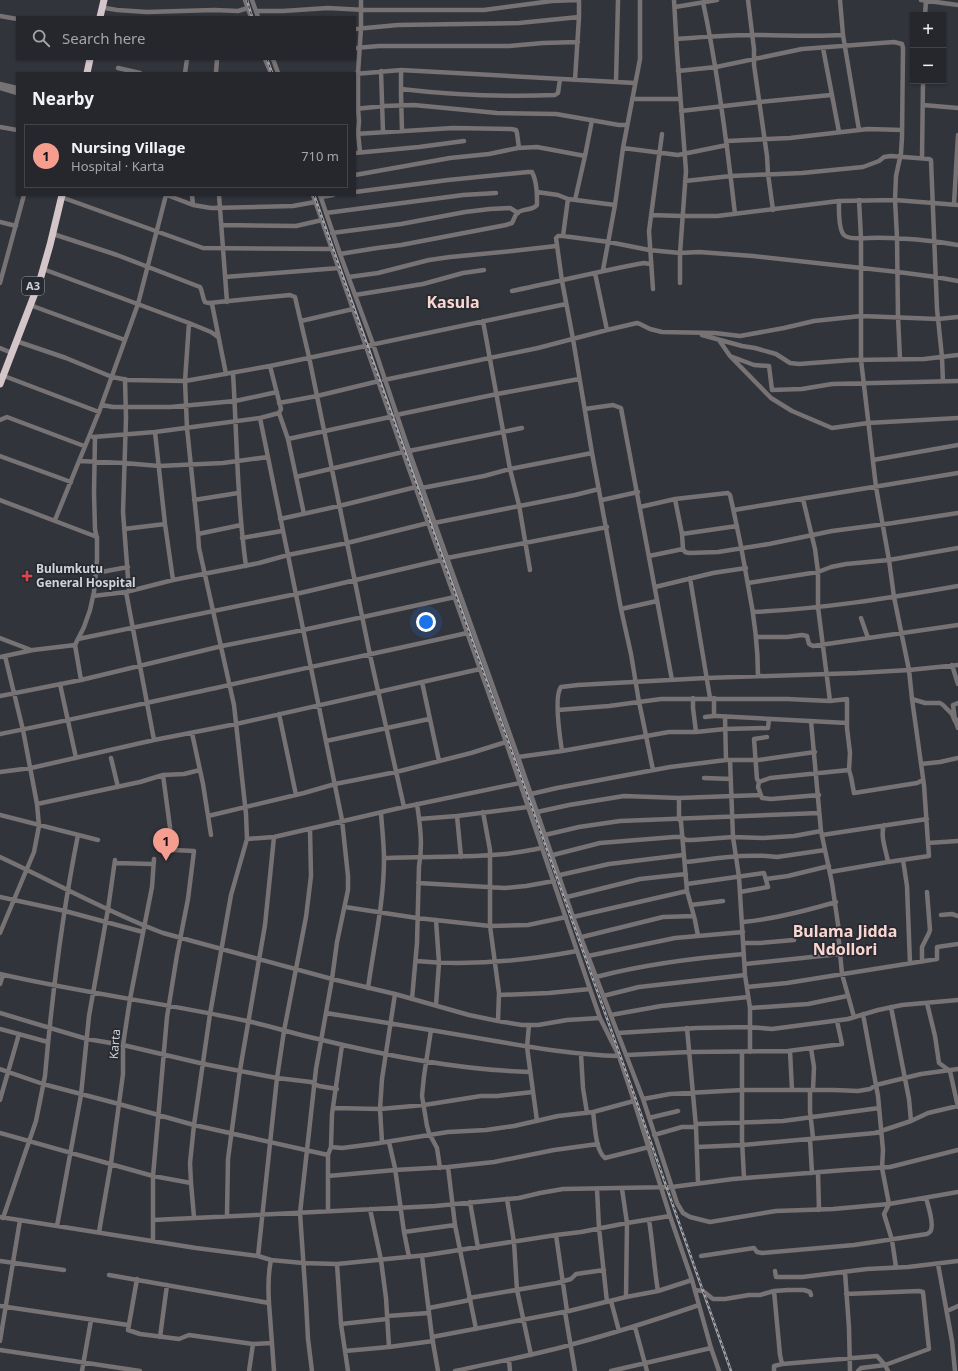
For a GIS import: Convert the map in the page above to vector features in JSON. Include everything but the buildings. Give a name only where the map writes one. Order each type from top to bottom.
[{"type":"highway","points":[[101,16],[105,3]]},
{"type":"highway","points":[[87,72],[90,60]]},
{"type":"highway","points":[[90,72],[93,60]]},
{"type":"highway","name":"A3","points":[[10,352],[30,306],[43,269],[53,234],[60,196]]},
{"type":"highway","name":"A3","points":[[0,384],[44,255],[60,196]]},
{"type":"street","points":[[245,0],[251,16]]},
{"type":"street","points":[[252,0],[258,16]]},
{"type":"street","points":[[361,0],[361,28],[358,48],[356,109],[359,121],[357,133],[358,152],[419,147],[464,141]]},
{"type":"street","points":[[256,11],[328,8],[361,10],[484,10],[552,1],[578,0],[579,17],[575,80]]},
{"type":"street","points":[[616,82],[618,0]]},
{"type":"street","points":[[603,270],[609,242],[627,125],[640,59],[640,0]]},
{"type":"street","points":[[674,0],[683,153],[686,171],[682,216],[680,282]]},
{"type":"street","points":[[675,7],[717,0]]},
{"type":"street","points":[[748,0],[753,35],[753,59],[765,139],[773,210]]},
{"type":"street","points":[[840,0],[843,35],[846,45],[859,130]]},
{"type":"street","points":[[925,12],[923,0],[958,5]]},
{"type":"street","points":[[703,2],[716,67],[735,214]]},
{"type":"street","points":[[105,3],[117,10],[147,12],[167,10],[238,11],[248,8]]},
{"type":"street","points":[[219,10],[219,16]]},
{"type":"street","points":[[0,16],[16,19]]},
{"type":"street","points":[[356,29],[398,25],[519,23],[579,17]]},
{"type":"street","points":[[676,40],[710,36],[843,35]]},
{"type":"street","points":[[358,48],[509,46],[578,42]]},
{"type":"street","points":[[678,71],[716,67],[802,49],[894,42],[902,44],[901,156],[896,176],[900,358]]},
{"type":"street","points":[[823,48],[838,132]]},
{"type":"street","points":[[186,72],[187,60]]},
{"type":"street","points":[[216,72],[217,60]]},
{"type":"street","points":[[265,60],[271,72]]},
{"type":"street","points":[[273,60],[278,72]]},
{"type":"street","points":[[118,68],[136,72]]},
{"type":"street","points":[[357,73],[401,70],[635,84]]},
{"type":"street","points":[[401,70],[402,131]]},
{"type":"street","points":[[381,71],[384,132]]},
{"type":"street","points":[[401,89],[441,94],[484,96],[555,95],[558,93],[560,79]]},
{"type":"street","points":[[0,84],[16,88]]},
{"type":"street","points":[[922,158],[923,84]]},
{"type":"street","points":[[0,88],[16,93]]},
{"type":"street","points":[[681,111],[831,95]]},
{"type":"street","points":[[632,99],[680,99]]},
{"type":"street","points":[[356,109],[382,106],[414,105],[497,112],[556,114],[619,125],[627,125]]},
{"type":"street","points":[[922,105],[958,108]]},
{"type":"street","points":[[575,200],[592,120]]},
{"type":"street","points":[[0,127],[16,130]]},
{"type":"street","points":[[357,133],[453,128],[511,129],[516,130],[518,148]]},
{"type":"street","points":[[623,148],[678,155],[727,143],[859,130],[902,130]]},
{"type":"street","points":[[653,289],[649,250],[649,231],[662,134]]},
{"type":"street","points":[[651,215],[682,216],[735,214],[839,201],[859,200],[896,200],[956,205],[958,135]]},
{"type":"street","points":[[356,175],[450,158],[489,154],[518,148],[537,147],[585,156]]},
{"type":"street","points":[[685,181],[731,176],[802,173],[863,167],[884,157],[901,156],[931,160],[938,319],[943,382]]},
{"type":"street","points":[[340,254],[401,246],[506,225],[512,223],[518,213],[534,208],[537,205],[537,192],[532,172],[448,180],[356,192]]},
{"type":"street","points":[[537,192],[558,195],[568,199],[615,205]]},
{"type":"street","points":[[326,214],[463,195],[496,193]]},
{"type":"street","points":[[0,283],[24,196]]},
{"type":"street","points":[[60,196],[203,248],[332,249]]},
{"type":"street","points":[[55,520],[102,405],[138,304],[166,196]]},
{"type":"street","points":[[169,196],[193,205],[211,208],[293,206],[316,202]]},
{"type":"street","points":[[192,196],[193,205]]},
{"type":"street","points":[[219,196],[227,302]]},
{"type":"street","points":[[313,196],[390,417],[506,742],[600,1018],[619,1056],[692,1280],[719,1371]]},
{"type":"street","points":[[321,196],[332,233],[373,344],[396,415],[574,917],[643,1098],[677,1203],[684,1213],[690,1217],[706,1222],[776,1211],[819,1210],[889,1204],[958,1192]]},
{"type":"street","points":[[563,236],[568,199]]},
{"type":"street","points":[[830,872],[929,856],[924,785],[909,670],[894,597],[876,488],[861,360],[861,238],[859,200]]},
{"type":"street","points":[[839,201],[840,227],[843,234],[850,237],[897,237],[958,245]]},
{"type":"street","points":[[332,233],[401,224],[490,209],[510,208],[518,213]]},
{"type":"street","points":[[222,225],[296,226],[322,220]]},
{"type":"street","points":[[0,222],[16,226]]},
{"type":"street","points":[[53,234],[102,250],[200,287],[205,302],[212,304],[290,295],[295,297],[309,357],[370,655],[404,806]]},
{"type":"street","points":[[653,770],[638,702],[631,654],[621,610],[607,526],[592,453],[556,246],[556,238],[558,236],[563,236],[609,242],[649,250],[680,253],[699,252],[753,256],[898,272],[958,281]]},
{"type":"street","points":[[349,277],[378,273],[450,256],[556,246]]},
{"type":"street","points":[[512,291],[562,281],[603,270],[644,263],[650,264]]},
{"type":"street","points":[[225,277],[339,268]]},
{"type":"street","points":[[43,269],[211,332],[218,337]]},
{"type":"street","points":[[355,295],[423,284],[463,273],[484,270]]},
{"type":"street","points":[[596,272],[607,330]]},
{"type":"street","points":[[212,304],[226,374]]},
{"type":"street","points":[[16,341],[66,358],[112,377],[125,379],[185,381],[270,366],[566,304]]},
{"type":"street","points":[[30,306],[125,340]]},
{"type":"street","points":[[301,321],[353,309]]},
{"type":"street","points":[[384,380],[490,358],[637,323],[650,329],[662,332],[699,334],[715,333],[746,336],[814,321],[861,316],[938,319],[958,317]]},
{"type":"street","points":[[483,321],[530,570]]},
{"type":"street","points":[[189,324],[185,381],[186,406],[190,465],[199,548],[234,705],[247,839],[231,895],[210,1014],[194,1125],[191,1157],[191,1183],[194,1217]]},
{"type":"street","points":[[699,334],[776,354],[790,363],[799,364],[900,358],[924,359],[958,355]]},
{"type":"street","points":[[719,340],[730,356],[771,398],[792,411],[832,428],[868,423],[958,418]]},
{"type":"street","points":[[0,348],[10,352]]},
{"type":"street","points":[[730,356],[754,365],[769,366],[772,390],[802,389],[832,384],[958,381]]},
{"type":"street","points":[[270,366],[281,409],[279,414],[288,439],[304,514]]},
{"type":"street","points":[[233,373],[240,525],[246,566]]},
{"type":"street","points":[[2,375],[99,412]]},
{"type":"street","points":[[125,379],[126,435],[122,506],[128,568],[128,592],[132,628],[154,740]]},
{"type":"street","points":[[396,415],[579,379]]},
{"type":"street","points":[[279,403],[317,396],[378,381]]},
{"type":"street","points":[[102,405],[113,407],[186,406],[235,401],[277,392]]},
{"type":"street","points":[[585,409],[613,405],[621,408],[638,492],[672,680]]},
{"type":"street","points":[[88,438],[187,428],[279,414]]},
{"type":"street","points":[[0,420],[7,417],[84,446]]},
{"type":"street","points":[[288,439],[390,417]]},
{"type":"street","points":[[260,418],[342,820],[348,876],[348,890],[337,942],[321,1040],[300,1213],[308,1340],[312,1371]]},
{"type":"street","points":[[409,451],[522,428]]},
{"type":"street","points":[[155,432],[173,580]]},
{"type":"street","points":[[81,680],[75,645],[84,627],[93,596],[96,573],[97,537],[95,529],[94,493],[95,437]]},
{"type":"street","points":[[873,460],[958,445]]},
{"type":"street","points":[[296,477],[403,452]]},
{"type":"street","points":[[422,488],[592,453]]},
{"type":"street","points":[[0,456],[71,482]]},
{"type":"street","points":[[79,461],[159,466],[190,465],[268,458]]},
{"type":"street","points":[[734,510],[876,488],[958,473]]},
{"type":"street","points":[[280,519],[416,487]]},
{"type":"street","points":[[434,523],[599,489]]},
{"type":"street","points":[[194,500],[238,492]]},
{"type":"street","points":[[602,500],[638,492]]},
{"type":"street","points":[[640,507],[675,499],[728,493],[730,495],[738,526],[753,612],[758,657],[758,676]]},
{"type":"street","points":[[675,499],[682,534],[683,549],[685,552],[689,553],[718,552],[832,531],[958,512]]},
{"type":"street","points":[[803,499],[812,535],[818,572],[818,607],[830,701]]},
{"type":"street","points":[[0,500],[97,537]]},
{"type":"street","points":[[93,596],[128,592],[173,580],[246,566],[428,523]]},
{"type":"street","points":[[124,529],[165,524]]},
{"type":"street","points":[[198,534],[240,525]]},
{"type":"street","points":[[447,558],[607,526]]},
{"type":"street","points":[[682,534],[738,526]]},
{"type":"street","points":[[242,538],[282,531]]},
{"type":"street","points":[[748,583],[818,572],[831,567],[846,564],[889,560],[958,548]]},
{"type":"street","points":[[649,556],[683,549]]},
{"type":"street","points":[[78,639],[296,594],[441,560]]},
{"type":"street","points":[[96,573],[128,568]]},
{"type":"street","points":[[655,587],[713,573],[746,568]]},
{"type":"street","points":[[690,578],[696,604],[706,678],[712,698],[714,716]]},
{"type":"street","points":[[753,612],[818,607],[894,597],[958,586]]},
{"type":"street","points":[[0,696],[81,680],[222,646],[303,630],[455,596]]},
{"type":"street","points":[[621,610],[657,602]]},
{"type":"street","points":[[861,618],[868,638]]},
{"type":"street","points":[[756,637],[787,637],[802,635],[807,636],[809,644],[813,646],[958,625]]},
{"type":"street","points":[[0,734],[67,721],[467,633]]},
{"type":"street","points":[[0,638],[33,650]]},
{"type":"street","points":[[0,933],[34,852],[39,826],[31,768],[23,730],[2,656],[33,650],[75,645]]},
{"type":"street","points":[[952,665],[958,684]]},
{"type":"street","points":[[562,751],[558,710],[559,690],[561,687],[706,678],[909,670],[958,665]]},
{"type":"street","points":[[0,772],[31,768],[480,669]]},
{"type":"street","points":[[422,682],[439,761]]},
{"type":"street","points":[[60,684],[76,758]]},
{"type":"street","points":[[693,698],[696,732]]},
{"type":"street","points":[[558,710],[609,706],[661,699],[712,698],[830,701],[847,699],[847,723],[850,753],[849,770],[852,777],[854,793],[917,783],[923,780]]},
{"type":"street","points":[[912,699],[924,703],[943,705],[956,720]]},
{"type":"street","points":[[958,703],[953,705],[958,728]]},
{"type":"street","points":[[278,714],[296,795]]},
{"type":"street","points":[[705,717],[714,716],[847,723]]},
{"type":"street","points":[[725,717],[731,780],[733,837],[739,877],[743,922],[745,975],[750,1008],[750,1052]]},
{"type":"street","points":[[326,741],[429,719]]},
{"type":"street","points":[[518,756],[562,751],[669,732],[768,728],[769,719]]},
{"type":"street","points":[[811,721],[819,795],[821,833],[836,902],[840,932],[838,932],[842,974],[854,1017]]},
{"type":"street","points":[[192,733],[211,835]]},
{"type":"street","points":[[767,737],[754,739],[757,779],[759,782],[758,787],[762,798],[771,799],[819,795]]},
{"type":"street","points":[[208,816],[335,784],[396,772],[506,742]]},
{"type":"street","points":[[531,794],[564,786],[670,767],[728,760],[756,760],[815,752]]},
{"type":"street","points":[[111,758],[118,788]]},
{"type":"street","points":[[921,764],[958,758]]},
{"type":"street","points":[[37,804],[118,788],[163,775],[184,774],[200,770]]},
{"type":"street","points":[[759,782],[770,778],[849,770]]},
{"type":"street","points":[[153,1241],[154,1176],[168,1006],[188,899],[194,851],[173,850],[163,775]]},
{"type":"street","points":[[704,778],[731,780]]},
{"type":"street","points":[[247,839],[274,837],[342,820],[381,813],[404,806],[520,783]]},
{"type":"street","points":[[537,812],[624,796],[679,798],[761,795]]},
{"type":"street","points":[[679,798],[679,819],[681,822],[683,855],[688,891],[698,936]]},
{"type":"street","points":[[412,998],[416,961],[418,883],[421,856],[417,804]]},
{"type":"street","points":[[419,819],[528,807]]},
{"type":"street","points":[[483,812],[490,855],[490,926],[494,961],[498,978],[498,1021]]},
{"type":"street","points":[[368,988],[380,913],[384,858],[381,813]]},
{"type":"street","points":[[545,834],[601,822],[620,820],[819,813]]},
{"type":"street","points":[[0,815],[98,840]]},
{"type":"street","points":[[457,816],[461,856]]},
{"type":"street","points":[[553,855],[600,843],[674,837],[682,837],[686,840],[693,840],[733,837],[763,838],[794,836],[927,819]]},
{"type":"street","points":[[884,825],[883,839],[888,862]]},
{"type":"street","points":[[258,1256],[277,1078],[295,969],[306,918],[311,876],[310,829]]},
{"type":"street","points":[[78,835],[60,942],[43,1084],[36,1121],[1,1217],[196,1248],[258,1256],[271,1260],[337,1264],[422,1256],[478,1248],[670,1216]]},
{"type":"street","points":[[228,1215],[228,1159],[231,1134],[270,885],[274,837]]},
{"type":"street","points":[[928,844],[958,841]]},
{"type":"street","points":[[384,858],[506,854],[542,848]]},
{"type":"street","points":[[685,862],[736,857],[777,857],[825,850]]},
{"type":"street","points":[[560,875],[609,864],[683,855]]},
{"type":"street","points":[[0,857],[145,926],[332,979],[412,998],[498,1021],[538,1025],[566,1020],[600,1018]]},
{"type":"street","points":[[903,860],[907,886],[910,963]]},
{"type":"street","name":"Karta","points":[[99,1232],[111,1163],[123,1074],[123,1045],[130,999],[152,887],[153,862],[115,861],[108,909]]},
{"type":"street","points":[[766,879],[788,876],[829,866]]},
{"type":"street","points":[[687,884],[764,873],[768,887],[740,892]]},
{"type":"street","points":[[567,897],[640,879],[686,874]]},
{"type":"street","points":[[418,883],[505,888],[526,886],[554,880]]},
{"type":"street","points":[[574,917],[688,891]]},
{"type":"street","points":[[922,961],[922,947],[930,930],[927,892]]},
{"type":"street","points":[[0,897],[65,911],[143,932]]},
{"type":"street","points":[[691,905],[723,901]]},
{"type":"street","points":[[743,922],[763,920],[792,914],[836,902]]},
{"type":"street","points":[[345,907],[417,918],[490,926],[528,925],[566,916]]},
{"type":"street","points":[[57,1226],[81,1095],[93,992],[108,909]]},
{"type":"street","points":[[940,914],[952,914],[958,916]]},
{"type":"street","points":[[582,937],[663,918],[694,916]]},
{"type":"street","points":[[436,920],[438,963],[436,1005]]},
{"type":"street","points":[[588,956],[675,938],[743,932]]},
{"type":"street","points":[[744,943],[794,940]]},
{"type":"street","points":[[747,987],[787,983],[937,959],[937,947],[958,944]]},
{"type":"street","points":[[416,961],[438,963],[494,961],[548,956],[577,951]]},
{"type":"street","points":[[596,977],[682,959],[744,954]]},
{"type":"street","points":[[745,964],[840,954]]},
{"type":"street","points":[[0,984],[1,975],[249,1021],[342,1045],[426,1062],[462,1068],[530,1072]]},
{"type":"street","points":[[603,996],[639,987],[745,975]]},
{"type":"street","points":[[499,995],[549,993],[590,989]]},
{"type":"street","points":[[382,1142],[380,1108],[395,994]]},
{"type":"street","points":[[750,1008],[808,1004],[847,996]]},
{"type":"street","points":[[611,1015],[661,1006],[748,997]]},
{"type":"street","points":[[618,1033],[687,1028],[749,1027],[772,1029],[837,1021],[891,1007],[958,1000]]},
{"type":"street","points":[[696,1147],[874,1133],[911,1121],[928,1113],[958,1107],[950,1071],[939,1063],[935,1036],[927,1003]]},
{"type":"street","points":[[891,1007],[909,1099],[911,1121]]},
{"type":"street","points":[[0,1013],[49,1029],[87,1039],[123,1045],[204,1064],[277,1078],[311,1082],[337,1089]]},
{"type":"street","points":[[326,1013],[390,1024],[406,1025],[527,1047],[581,1054],[619,1056]]},
{"type":"street","points":[[863,1014],[879,1108],[883,1150],[882,1168],[889,1204],[884,1214],[892,1240],[896,1267]]},
{"type":"street","points":[[627,1055],[689,1052],[790,1051],[842,1044],[837,1021]]},
{"type":"street","points":[[529,1025],[527,1047],[537,1121]]},
{"type":"street","points":[[687,1028],[696,1126],[698,1183]]},
{"type":"street","points":[[0,1029],[48,1042]]},
{"type":"street","points":[[431,1030],[422,1096],[427,1126],[437,1148],[440,1168]]},
{"type":"street","points":[[0,1100],[19,1034]]},
{"type":"street","points":[[328,1211],[328,1155],[331,1147],[342,1045]]},
{"type":"street","points":[[811,1048],[814,1067],[810,1117],[812,1172]]},
{"type":"street","points":[[790,1051],[792,1090]]},
{"type":"street","points":[[742,1052],[742,1144],[744,1178]]},
{"type":"street","points":[[581,1054],[583,1088],[587,1113]]},
{"type":"street","points":[[0,1069],[81,1095],[194,1125],[328,1155]]},
{"type":"street","points":[[643,1098],[670,1094],[693,1094],[742,1090],[858,1091],[921,1074],[958,1069]]},
{"type":"street","points":[[334,1108],[380,1108],[424,1105],[481,1096],[533,1092]]},
{"type":"street","points":[[331,1147],[342,1148],[448,1132],[486,1130],[558,1116],[593,1112],[634,1101]]},
{"type":"street","points":[[654,1135],[682,1127],[784,1121],[879,1108]]},
{"type":"street","points":[[649,1118],[678,1111]]},
{"type":"street","points":[[593,1112],[598,1144],[600,1151],[605,1158],[649,1147]]},
{"type":"street","points":[[0,1133],[154,1176],[191,1183]]},
{"type":"street","points":[[389,1142],[409,1257]]},
{"type":"street","points":[[328,1176],[395,1170],[440,1168],[494,1162],[554,1150],[598,1144]]},
{"type":"street","points":[[153,1220],[228,1215],[300,1213],[452,1205],[507,1199],[563,1189],[662,1188],[744,1178],[890,1167],[958,1150]]},
{"type":"street","points":[[448,1167],[455,1225],[476,1329]]},
{"type":"street","points":[[818,1172],[819,1210]]},
{"type":"street","points":[[597,1189],[599,1228],[604,1270],[609,1301],[619,1331]]},
{"type":"street","points":[[622,1189],[627,1223],[626,1297]]},
{"type":"street","points":[[701,1256],[754,1248],[757,1252],[772,1252],[854,1246],[926,1234],[931,1231],[931,1216],[926,1198]]},
{"type":"street","points":[[507,1199],[514,1242],[517,1290],[531,1355]]},
{"type":"street","points":[[470,1202],[478,1248]]},
{"type":"street","points":[[370,1209],[386,1298],[389,1347]]},
{"type":"street","points":[[0,1340],[20,1220]]},
{"type":"street","points":[[649,1220],[652,1235],[654,1269],[658,1291]]},
{"type":"street","points":[[404,1232],[455,1225]]},
{"type":"street","points":[[556,1234],[570,1345],[575,1371]]},
{"type":"street","points":[[422,1256],[438,1371]]},
{"type":"street","points":[[271,1260],[268,1288],[274,1371]]},
{"type":"street","points":[[0,1261],[64,1270]]},
{"type":"street","points":[[775,1271],[776,1277],[802,1277],[958,1261]]},
{"type":"street","points":[[337,1264],[340,1324],[346,1351],[348,1371]]},
{"type":"street","points":[[938,1264],[947,1311],[955,1371]]},
{"type":"street","points":[[340,1324],[387,1318],[429,1310],[469,1299],[562,1282],[571,1279],[576,1274],[604,1270]]},
{"type":"street","points":[[845,1272],[850,1371]]},
{"type":"street","points":[[109,1275],[269,1303]]},
{"type":"street","points":[[137,1279],[128,1330],[140,1334],[179,1339],[189,1336],[253,1344],[272,1343]]},
{"type":"street","points":[[346,1351],[389,1347],[566,1312],[626,1297],[658,1291],[692,1280]]},
{"type":"street","points":[[160,1337],[167,1285]]},
{"type":"street","points":[[695,1290],[703,1291],[713,1299],[760,1295],[774,1291],[804,1290],[810,1292],[811,1295]]},
{"type":"street","points":[[774,1291],[782,1364]]},
{"type":"street","points":[[846,1294],[923,1292],[929,1349],[885,1365],[862,1368],[858,1371]]},
{"type":"street","points":[[455,1371],[570,1345],[635,1327],[699,1305]]},
{"type":"street","points":[[0,1306],[128,1325]]},
{"type":"street","points":[[947,1311],[958,1306]]},
{"type":"street","points":[[82,1371],[91,1320]]},
{"type":"street","points":[[635,1327],[647,1371]]},
{"type":"street","points":[[849,1333],[854,1340]]},
{"type":"street","points":[[249,1371],[253,1344]]},
{"type":"street","points":[[610,1371],[711,1348]]},
{"type":"street","points":[[0,1350],[140,1371]]},
{"type":"street","points":[[774,1371],[774,1366],[782,1364],[877,1356],[888,1371]]},
{"type":"street","points":[[508,1360],[510,1371]]},
{"type":"railway","points":[[247,0],[252,16]]},
{"type":"railway","points":[[267,60],[272,72]]},
{"type":"railway","points":[[314,196],[731,1371]]},
{"type":"place","name":"Bulumkutu General Hospital","points":[[27,576]]},
{"type":"place","name":"Nursing Village","points":[[166,861]]},
{"type":"district","name":"Kasula","points":[[453,302]]},
{"type":"district","name":"Bulama Jidda Ndollori","points":[[845,940]]}]
